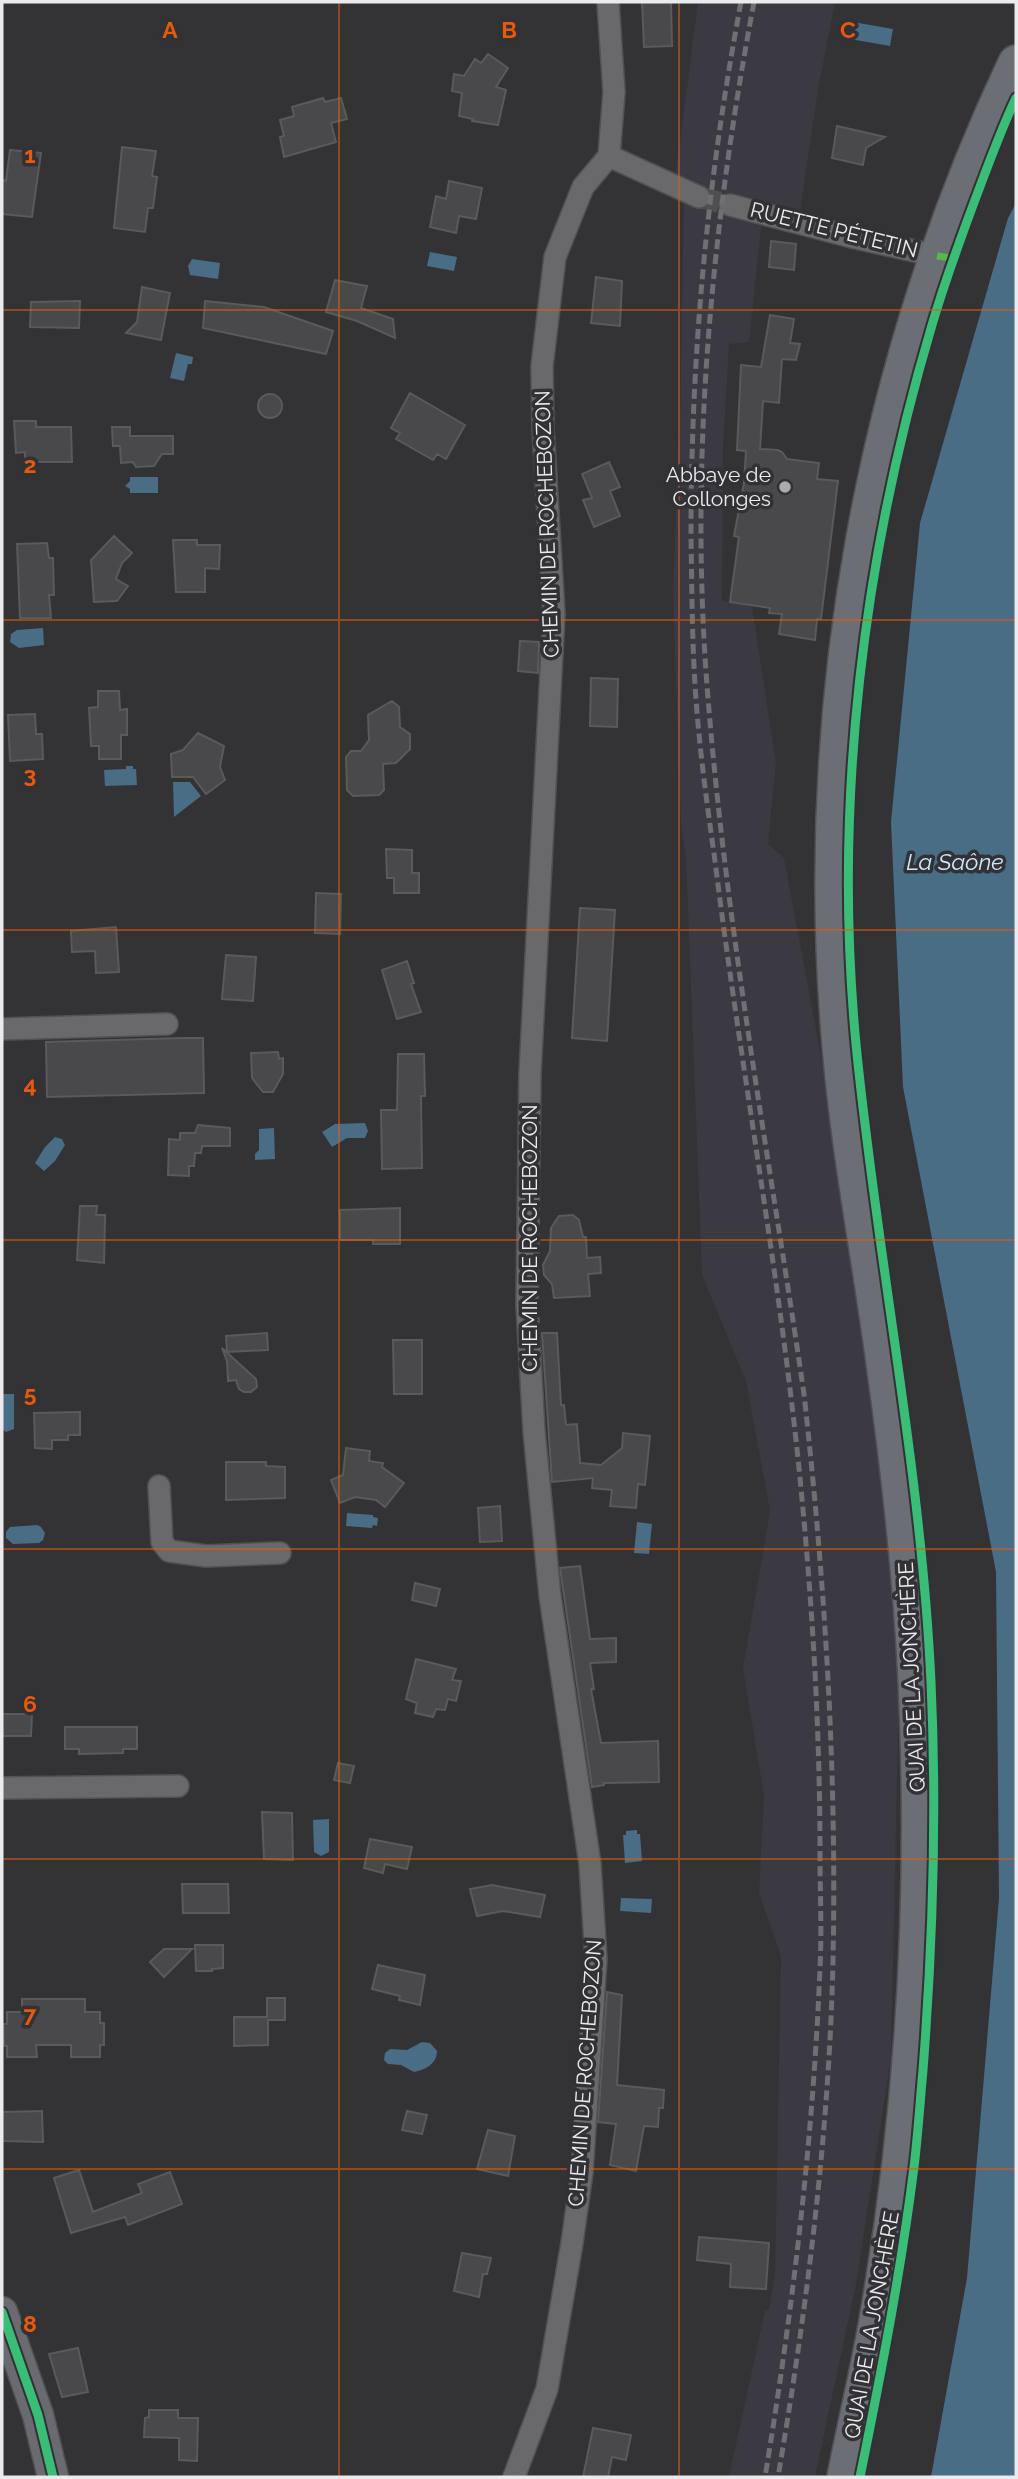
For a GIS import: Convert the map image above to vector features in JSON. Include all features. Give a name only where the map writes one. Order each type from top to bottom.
[{"type":"main road","name":"QUAI DE LA JONCHÈRE","points":[[845,2477],[877,2321],[900,2162],[915,2000],[920,1839],[916,1681],[903,1520],[884,1363],[848,1124],[840,1044],[832,884],[834,790],[848,646],[873,492],[892,408],[937,256],[1016,63]]},
{"type":"street","points":[[608,2],[614,92],[610,156],[699,197]]},
{"type":"street","name":"CHEMIN DE ROCHEBOZON","points":[[514,2477],[547,2389],[572,2243],[582,2172],[596,1959],[590,1864],[550,1596],[534,1431],[527,1305],[530,1073],[554,614],[542,429],[542,366],[555,257],[583,187],[610,156]]},
{"type":"street","name":"RUETTE PÉTETIN","points":[[730,205],[937,256]]},
{"type":"street","points":[[2,1029],[167,1024]]},
{"type":"street","points":[[159,1486],[162,1542],[169,1552],[206,1556],[280,1553]]},
{"type":"street","points":[[2,1788],[178,1786]]},
{"type":"street","points":[[2,2312],[38,2415],[53,2477]]},
{"type":"shaded area","points":[[698,2],[835,2],[818,90],[799,218],[762,220],[749,342],[729,344],[723,448],[722,601],[752,606],[776,763],[768,844],[784,858],[839,1152],[879,1437],[899,1684],[891,2058],[856,2284],[815,2477],[729,2477],[775,2275],[781,1956],[759,1893],[764,1796],[743,1668],[770,1511],[746,1381],[702,1275],[686,857],[681,825],[673,592],[680,418],[684,197],[675,181]]},
{"type":"water","points":[[853,22],[893,29],[890,46],[850,39]]},
{"type":"water","name":"La Saône","points":[[1016,203],[1016,2477],[931,2477],[967,2278],[999,1898],[996,1572],[903,1087],[891,822],[920,523],[1008,218]]},
{"type":"water","points":[[430,252],[457,257],[454,271],[427,266]]},
{"type":"water","points":[[192,259],[220,263],[218,279],[190,275],[188,266]]},
{"type":"water","points":[[176,353],[193,357],[192,364],[188,364],[184,381],[170,378]]},
{"type":"water","points":[[130,477],[158,477],[158,493],[130,493],[130,489],[125,486]]},
{"type":"water","points":[[43,628],[44,645],[19,648],[10,642],[11,634],[17,630]]},
{"type":"water","points":[[126,766],[136,769],[137,785],[105,786],[104,770],[126,769]]},
{"type":"water","points":[[173,782],[190,782],[201,796],[174,817]]},
{"type":"water","points":[[365,1123],[368,1131],[365,1138],[347,1138],[332,1147],[322,1132],[335,1124]]},
{"type":"water","points":[[274,1128],[275,1159],[255,1160],[255,1154],[259,1150],[259,1129]]},
{"type":"water","points":[[55,1137],[62,1139],[65,1145],[55,1161],[44,1171],[35,1163]]},
{"type":"water","points":[[2,1394],[14,1394],[14,1429],[6,1432],[2,1429]]},
{"type":"water","points":[[347,1513],[373,1515],[378,1518],[377,1526],[346,1526]]},
{"type":"water","points":[[637,1522],[652,1524],[649,1554],[634,1553]]},
{"type":"water","points":[[37,1525],[45,1533],[39,1543],[13,1544],[6,1538],[10,1527]]},
{"type":"water","points":[[329,1819],[329,1852],[321,1856],[314,1852],[313,1820]]},
{"type":"water","points":[[637,1830],[637,1834],[640,1834],[642,1861],[625,1863],[623,1835],[626,1835],[626,1831]]},
{"type":"water","points":[[621,1898],[652,1899],[651,1913],[620,1911]]},
{"type":"water","points":[[422,2042],[430,2043],[437,2051],[433,2063],[426,2068],[414,2072],[401,2065],[388,2064],[384,2060],[385,2053],[390,2049],[407,2050]]},
{"type":"building","points":[[642,2],[671,2],[672,46],[644,47]]},
{"type":"building","points":[[488,54],[508,68],[496,87],[506,90],[498,125],[459,116],[462,93],[452,91],[454,74],[464,76],[475,59],[481,63]]},
{"type":"building","points":[[323,98],[325,102],[341,98],[347,119],[331,123],[336,142],[284,157],[280,137],[284,136],[280,120],[294,116],[292,107]]},
{"type":"building","points":[[837,126],[885,137],[866,148],[863,165],[832,158]]},
{"type":"building","points":[[122,147],[156,151],[152,176],[157,177],[153,208],[148,208],[145,232],[114,228]]},
{"type":"building","points":[[10,150],[41,153],[32,217],[2,214],[2,180],[6,181]]},
{"type":"building","points":[[449,181],[482,188],[476,219],[459,216],[456,233],[430,227],[436,196],[446,199]]},
{"type":"building","points":[[771,241],[796,244],[794,270],[769,267]]},
{"type":"building","points":[[596,277],[622,281],[620,326],[591,323]]},
{"type":"building","points":[[335,280],[367,286],[361,308],[393,319],[395,338],[357,321],[326,312]]},
{"type":"building","points":[[142,287],[170,293],[161,340],[126,333],[137,322]]},
{"type":"building","points":[[80,301],[79,328],[30,327],[31,302]]},
{"type":"building","points":[[205,301],[264,307],[333,331],[326,354],[203,328]]},
{"type":"building","points":[[770,315],[794,319],[790,343],[800,344],[796,360],[782,359],[779,403],[763,401],[760,449],[778,450],[787,459],[819,463],[817,479],[838,481],[821,619],[817,619],[815,640],[779,634],[782,614],[769,613],[770,608],[730,602],[739,537],[734,536],[744,483],[746,451],[737,450],[741,365],[761,367]]},
{"type":"building","points":[[410,393],[465,425],[446,459],[437,454],[433,460],[396,439],[400,433],[391,428]]},
{"type":"building","points":[[270,394],[279,397],[282,406],[279,415],[270,418],[261,415],[258,406],[261,397]]},
{"type":"building","points":[[14,421],[36,421],[36,427],[71,427],[72,462],[25,462],[25,452],[16,453]]},
{"type":"building","points":[[112,427],[130,427],[130,436],[173,436],[173,454],[162,454],[154,466],[136,467],[133,462],[121,463],[120,446],[113,446]]},
{"type":"building","points":[[609,462],[620,487],[610,491],[620,516],[594,527],[583,500],[592,498],[582,474]]},
{"type":"building","points":[[114,536],[132,553],[122,563],[116,579],[128,586],[117,601],[94,602],[91,560]]},
{"type":"building","points":[[173,540],[197,540],[197,545],[220,545],[219,569],[205,568],[205,592],[176,592]]},
{"type":"building","points":[[47,543],[49,558],[53,558],[54,595],[49,595],[51,618],[20,618],[17,544]]},
{"type":"building","points":[[520,641],[539,642],[538,673],[518,671]]},
{"type":"building","points":[[591,678],[618,679],[617,727],[590,726]]},
{"type":"building","points":[[98,691],[119,691],[120,710],[127,709],[127,735],[121,735],[121,759],[99,759],[99,746],[91,746],[89,708],[98,707]]},
{"type":"building","points":[[392,701],[399,707],[400,727],[410,734],[410,749],[396,763],[383,764],[384,790],[379,795],[353,796],[347,790],[346,757],[351,751],[361,751],[369,740],[368,715]]},
{"type":"building","points":[[35,714],[36,734],[42,734],[43,759],[10,761],[8,715]]},
{"type":"building","points":[[198,733],[224,746],[220,767],[225,780],[206,794],[193,777],[172,777],[171,754],[183,750]]},
{"type":"building","points":[[386,849],[412,850],[412,873],[419,873],[419,893],[394,893],[394,878],[387,878]]},
{"type":"building","points":[[316,893],[341,894],[340,934],[315,933]]},
{"type":"building","points":[[580,908],[615,910],[607,1041],[572,1038]]},
{"type":"building","points":[[116,927],[119,972],[96,973],[95,951],[72,952],[71,931]]},
{"type":"building","points":[[226,955],[256,957],[253,1001],[222,999]]},
{"type":"building","points":[[407,961],[414,983],[411,984],[421,1012],[397,1019],[382,970]]},
{"type":"building","points":[[203,1038],[204,1093],[47,1097],[46,1042]]},
{"type":"building","points":[[278,1052],[279,1059],[283,1058],[283,1074],[273,1092],[263,1092],[252,1078],[251,1053]]},
{"type":"building","points":[[398,1054],[424,1054],[425,1096],[421,1096],[422,1168],[382,1169],[381,1110],[397,1110]]},
{"type":"building","points":[[198,1125],[230,1128],[230,1146],[202,1146],[201,1153],[195,1153],[194,1166],[189,1166],[189,1176],[168,1175],[169,1139],[180,1140],[180,1133],[195,1133]]},
{"type":"building","points":[[80,1206],[97,1206],[96,1215],[105,1215],[104,1263],[77,1260]]},
{"type":"building","points":[[400,1208],[400,1244],[373,1244],[373,1240],[340,1240],[340,1210]]},
{"type":"building","points":[[573,1215],[579,1220],[583,1237],[586,1237],[587,1258],[600,1257],[601,1273],[588,1274],[590,1296],[554,1298],[552,1284],[544,1275],[543,1265],[550,1251],[551,1228],[559,1216]]},
{"type":"building","points":[[267,1333],[268,1350],[227,1352],[226,1336]]},
{"type":"building","points":[[542,1333],[557,1333],[561,1405],[564,1405],[566,1425],[577,1424],[580,1463],[601,1465],[622,1448],[623,1433],[650,1436],[645,1485],[638,1484],[636,1508],[610,1506],[612,1490],[592,1488],[593,1478],[552,1482]]},
{"type":"building","points":[[393,1340],[422,1340],[422,1394],[394,1394]]},
{"type":"building","points":[[222,1348],[256,1379],[257,1387],[251,1392],[239,1389],[236,1380],[228,1381],[227,1361]]},
{"type":"building","points":[[80,1412],[80,1435],[68,1435],[68,1440],[52,1440],[52,1449],[35,1448],[34,1413]]},
{"type":"building","points":[[346,1448],[370,1451],[369,1461],[383,1463],[382,1467],[404,1483],[385,1507],[376,1500],[355,1497],[340,1503],[331,1480],[343,1475]]},
{"type":"building","points":[[226,1462],[266,1462],[266,1466],[285,1467],[285,1498],[226,1500]]},
{"type":"building","points":[[500,1506],[502,1541],[480,1542],[478,1508]]},
{"type":"building","points":[[580,1566],[590,1639],[616,1638],[616,1662],[590,1663],[594,1689],[591,1689],[601,1743],[658,1741],[659,1782],[604,1783],[592,1787],[560,1568]]},
{"type":"building","points":[[415,1583],[440,1589],[436,1606],[412,1600]]},
{"type":"building","points":[[416,1659],[456,1669],[452,1680],[461,1681],[456,1701],[448,1699],[445,1710],[436,1709],[433,1717],[415,1713],[417,1703],[406,1699]]},
{"type":"building","points":[[2,1714],[32,1714],[31,1736],[2,1736]]},
{"type":"building","points":[[65,1727],[137,1727],[137,1749],[123,1749],[123,1753],[79,1754],[79,1749],[65,1749]]},
{"type":"building","points":[[338,1763],[354,1766],[350,1783],[334,1780]]},
{"type":"building","points":[[262,1812],[292,1813],[293,1860],[264,1859]]},
{"type":"building","points":[[370,1839],[412,1847],[407,1869],[385,1864],[383,1873],[364,1868]]},
{"type":"building","points":[[182,1884],[228,1884],[229,1913],[183,1913]]},
{"type":"building","points":[[492,1885],[545,1895],[540,1917],[503,1911],[477,1916],[470,1889]]},
{"type":"building","points":[[195,1945],[223,1945],[223,1968],[196,1971]]},
{"type":"building","points":[[164,1949],[192,1949],[164,1977],[150,1962]]},
{"type":"building","points":[[378,1965],[425,1975],[420,2005],[399,2000],[400,1996],[372,1989]]},
{"type":"building","points":[[607,1992],[622,1995],[617,2085],[664,2090],[658,2127],[644,2126],[636,2171],[610,2165],[616,2124],[598,2122]]},
{"type":"building","points":[[267,1998],[285,1998],[285,2020],[268,2020],[268,2045],[234,2046],[234,2017],[267,2017]]},
{"type":"building","points":[[22,1999],[85,1999],[85,2012],[100,2012],[100,2023],[104,2023],[104,2045],[100,2045],[100,2057],[71,2057],[71,2045],[36,2045],[37,2057],[7,2057],[3,2024],[7,2024],[7,2012],[22,2012]]},
{"type":"building","points":[[42,2111],[43,2142],[2,2141],[2,2112]]},
{"type":"building","points":[[407,2111],[427,2115],[422,2134],[402,2130]]},
{"type":"building","points":[[488,2130],[515,2136],[508,2176],[477,2169]]},
{"type":"building","points":[[79,2170],[93,2212],[142,2193],[138,2184],[170,2172],[182,2204],[128,2225],[125,2217],[71,2233],[54,2178]]},
{"type":"building","points":[[699,2237],[769,2243],[766,2289],[730,2287],[731,2264],[697,2260]]},
{"type":"building","points":[[462,2253],[491,2258],[487,2274],[483,2274],[479,2297],[454,2291]]},
{"type":"building","points":[[78,2348],[88,2392],[62,2397],[49,2354]]},
{"type":"building","points":[[149,2410],[178,2410],[178,2418],[198,2418],[197,2461],[179,2460],[179,2438],[144,2437],[145,2418],[149,2417]]},
{"type":"building","points":[[593,2428],[631,2435],[626,2460],[612,2457],[608,2477],[583,2477]]},
{"type":"tunnel","points":[[699,197],[730,205]]},
{"type":"railway","points":[[741,2],[710,202],[698,334],[692,468],[693,646],[705,786],[781,1316],[799,1468],[811,1613],[820,1807],[821,1954],[807,2160],[793,2287],[765,2477]]},
{"type":"railway","points":[[754,2],[725,178],[707,354],[702,443],[703,621],[709,710],[727,882],[804,1394],[828,1677],[834,1890],[831,2026],[815,2220],[778,2477]]},
{"type":"marked path","points":[[937,256],[952,258]]},
{"type":"cycle path","points":[[860,2477],[897,2284],[915,2155],[929,1973],[934,1779],[931,1682],[918,1522],[856,1044],[848,863],[852,772],[872,591],[888,501],[908,413],[950,269],[1016,98]]},
{"type":"cycle path","points":[[2,2312],[38,2415],[53,2477]]},
{"type":"place","name":"Abbaye de Collonges","points":[[785,487]]}]
